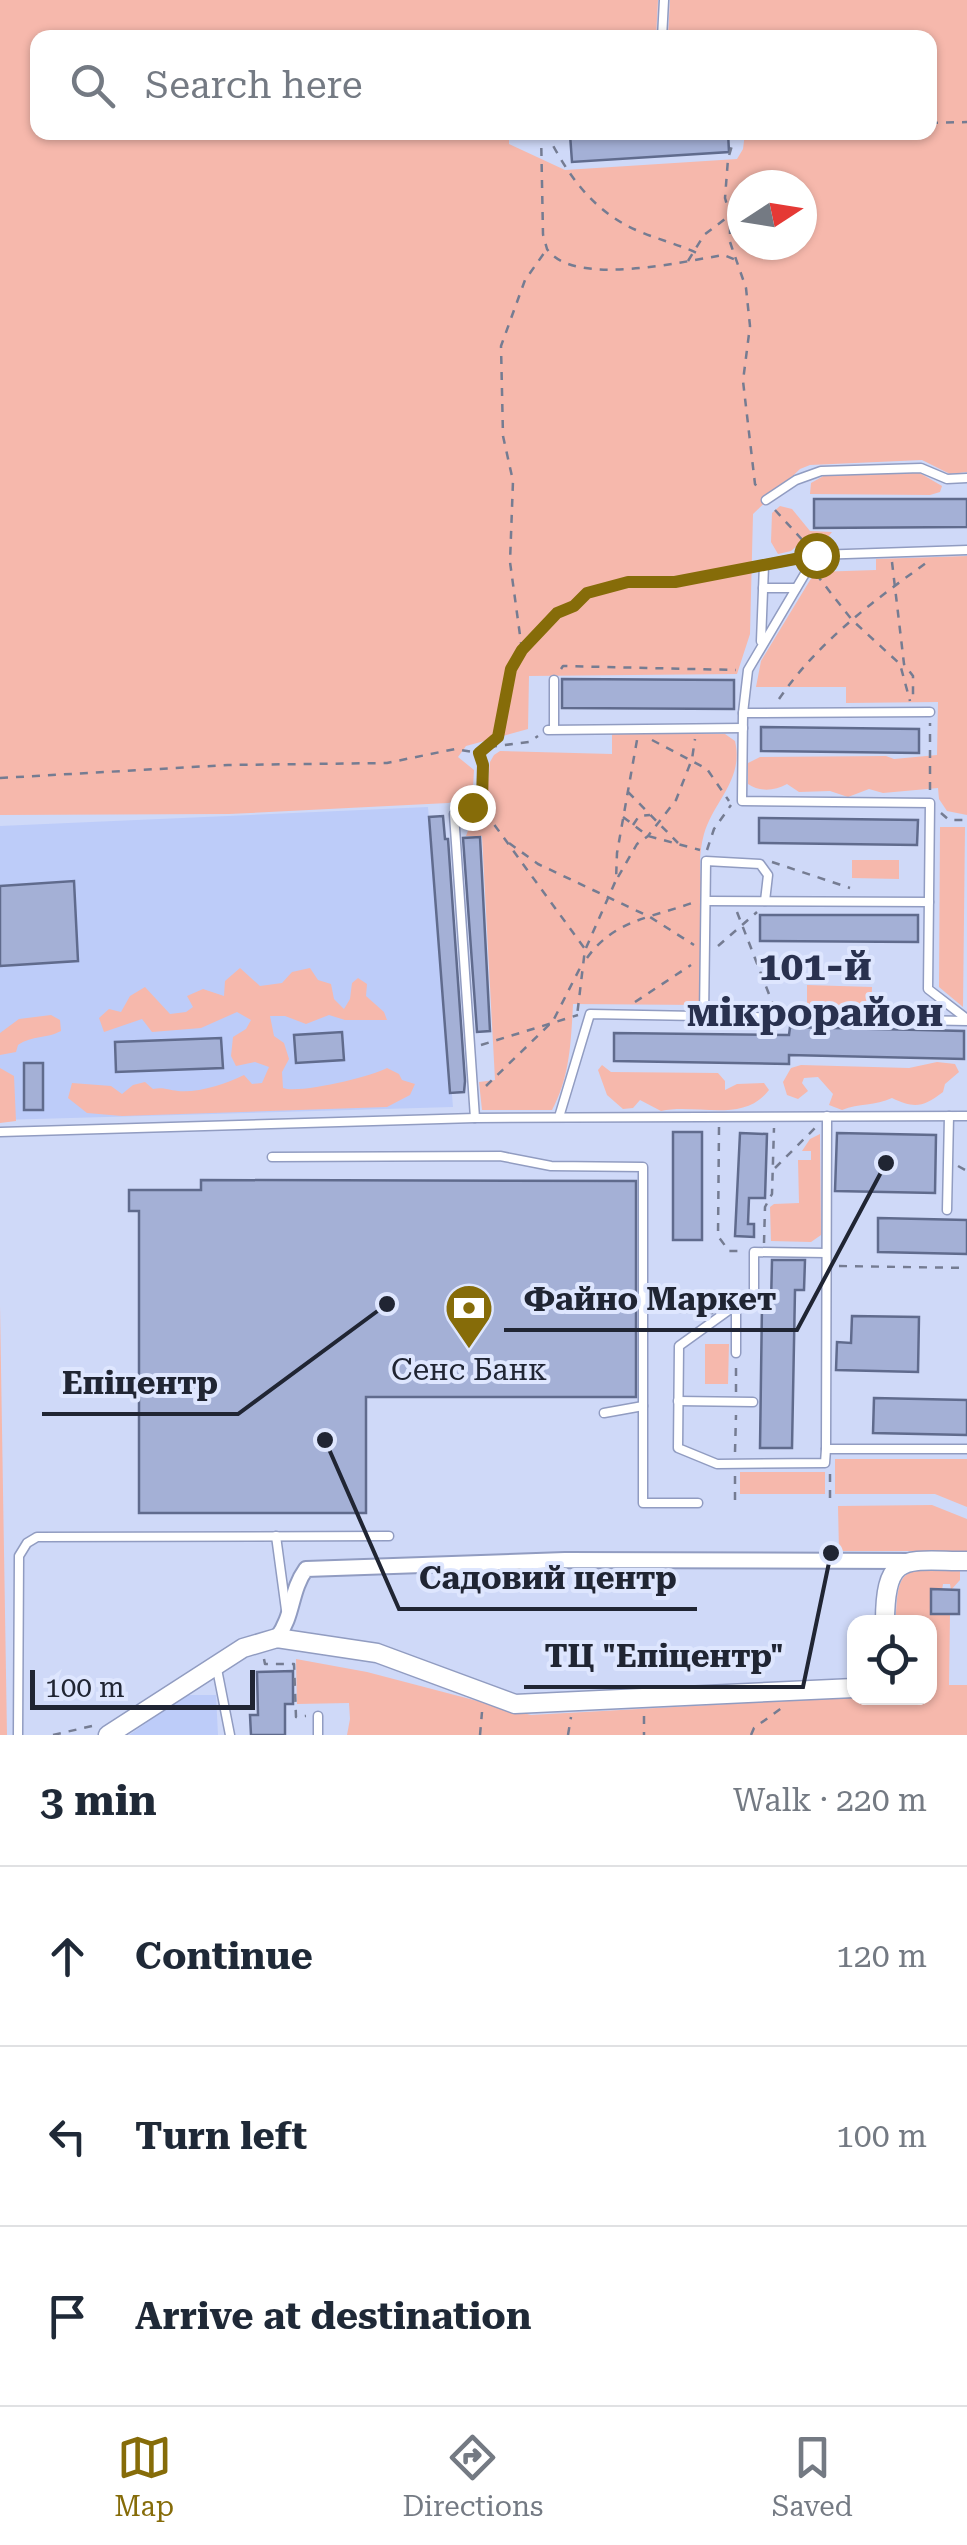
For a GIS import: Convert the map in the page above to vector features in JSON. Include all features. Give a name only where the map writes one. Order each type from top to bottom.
[{"type":"street","points":[[275,1635],[296,1582],[306,1570],[565,1560],[967,1561]]},
{"type":"street","points":[[885,1615],[887,1582],[899,1567],[911,1561]]},
{"type":"street","points":[[104,1730],[216,1664],[275,1635],[377,1653],[504,1701],[530,1704],[847,1689]]},
{"type":"lane","points":[[662,30],[664,0]]},
{"type":"lane","points":[[766,500],[796,480],[820,471],[920,468],[947,479],[967,478]]},
{"type":"lane","points":[[761,646],[764,565],[816,555],[967,550]]},
{"type":"lane","points":[[816,555],[748,670],[742,728],[742,801],[930,804],[928,988],[967,1020]]},
{"type":"lane","points":[[763,588],[796,588]]},
{"type":"lane","points":[[554,680],[551,730],[742,728]]},
{"type":"lane","points":[[743,713],[930,712]]},
{"type":"lane","points":[[475,1118],[454,814],[482,799]]},
{"type":"lane","points":[[704,1016],[706,861],[760,864],[768,875],[765,902]]},
{"type":"lane","points":[[708,901],[929,902]]},
{"type":"lane","points":[[559,1117],[590,1014],[967,1020]]},
{"type":"lane","points":[[826,1116],[826,1253],[826,1463],[717,1464],[678,1448],[679,1346],[754,1293],[759,1252],[826,1253]]},
{"type":"lane","points":[[947,1210],[949,1116]]},
{"type":"lane","points":[[0,1132],[475,1118],[967,1116]]},
{"type":"lane","points":[[272,1157],[500,1156],[551,1166],[642,1167],[643,1503],[698,1503]]},
{"type":"lane","points":[[736,1305],[736,1353]]},
{"type":"lane","points":[[678,1401],[753,1402]]},
{"type":"lane","points":[[604,1413],[643,1406]]},
{"type":"lane","points":[[826,1449],[967,1449]]},
{"type":"lane","points":[[275,1635],[276,1536]]},
{"type":"lane","points":[[18,1735],[19,1556],[27,1543],[37,1537],[389,1536]]},
{"type":"lane","points":[[216,1664],[230,1735]]},
{"type":"lane","points":[[318,1716],[318,1735]]},
{"type":"path","points":[[937,123],[967,122]]},
{"type":"path","points":[[543,140],[543,234],[547,249],[572,266],[594,270],[688,262],[724,254],[737,261],[746,288],[750,326],[743,381],[755,484],[816,555],[815,572],[852,620],[900,664],[913,712]]},
{"type":"path","points":[[548,140],[573,180],[602,211],[641,232],[706,258]]},
{"type":"path","points":[[728,170],[734,140]]},
{"type":"path","points":[[688,262],[704,235],[727,217]]},
{"type":"path","points":[[522,650],[510,562],[513,481],[503,436],[500,346],[519,293],[547,249]]},
{"type":"path","points":[[770,713],[798,672],[852,620],[942,550]]},
{"type":"path","points":[[892,552],[904,664],[914,676],[913,712]]},
{"type":"path","points":[[0,778],[228,764],[387,764],[455,749],[479,753],[498,737],[511,669],[522,650],[557,613],[574,606],[587,593],[628,582],[675,582],[764,565]]},
{"type":"path","points":[[554,680],[563,666],[748,670]]},
{"type":"path","points":[[930,712],[930,804],[948,820],[967,820]]},
{"type":"path","points":[[577,1029],[586,950],[606,897],[637,844],[676,800],[700,728]]},
{"type":"path","points":[[616,880],[626,791],[639,729],[654,742],[692,759],[720,784],[731,804]]},
{"type":"path","points":[[489,747],[529,742],[551,730]]},
{"type":"path","points":[[479,753],[486,812],[586,950]]},
{"type":"path","points":[[626,791],[681,846]]},
{"type":"path","points":[[706,861],[714,829],[731,804],[742,801]]},
{"type":"path","points":[[632,827],[640,816],[652,815]]},
{"type":"path","points":[[505,840],[538,864],[650,917],[706,952]]},
{"type":"path","points":[[474,1098],[552,1020],[598,942],[620,926],[695,902],[705,886]]},
{"type":"path","points":[[734,901],[779,1018]]},
{"type":"path","points":[[470,1049],[552,1020],[590,1014]]},
{"type":"path","points":[[718,1116],[718,1236],[729,1251],[759,1252],[765,1207],[772,1194],[774,1116]]},
{"type":"path","points":[[773,1170],[826,1116]]},
{"type":"path","points":[[826,1266],[967,1268]]},
{"type":"path","points":[[826,1463],[830,1472],[830,1500]]},
{"type":"path","points":[[735,1500],[736,1464]]},
{"type":"path","points":[[275,1635],[266,1664],[294,1664],[296,1717],[318,1716]]},
{"type":"path","points":[[750,1735],[804,1692]]},
{"type":"path","points":[[480,1735],[484,1694]]},
{"type":"path","points":[[644,1700],[644,1735]]},
{"type":"path","points":[[53,1735],[104,1730]]},
{"type":"shaded area","points":[[0,0],[658,0],[656,30],[30,30],[30,140],[509,140],[509,144],[565,170],[737,159],[744,140],[937,140],[937,30],[668,30],[670,0],[967,0],[967,472],[950,474],[922,460],[810,465],[800,469],[753,514],[750,634],[737,674],[529,676],[528,729],[466,746],[458,757],[474,770],[473,788],[464,800],[229,814],[0,815]]},
{"type":"shaded area","points":[[918,472],[942,486],[940,492],[810,494],[811,483],[827,474]]},
{"type":"shaded area","points":[[780,506],[792,509],[810,531],[832,532],[823,543],[800,543],[791,551],[778,554],[771,542],[772,513]]},
{"type":"shaded area","points":[[967,556],[967,815],[947,811],[939,799],[938,788],[883,793],[869,789],[848,797],[830,791],[799,792],[787,784],[767,790],[748,784],[748,763],[760,757],[894,759],[937,755],[938,702],[846,703],[846,687],[756,687],[761,661],[815,572],[876,570],[876,559]]},
{"type":"shaded area","points":[[612,734],[725,734],[735,741],[737,755],[732,779],[709,822],[701,852],[704,928],[700,1005],[573,1004],[566,1072],[552,1110],[482,1110],[479,1082],[495,1080],[482,836],[466,836],[475,811],[487,795],[490,762],[500,751],[612,754]]},
{"type":"shaded area","points":[[428,807],[453,1107],[0,1120],[0,826]]},
{"type":"shaded area","points":[[940,827],[965,827],[963,1007],[939,987]]},
{"type":"shaded area","points":[[852,860],[899,860],[899,879],[852,878]]},
{"type":"shaded area","points":[[240,968],[260,986],[282,983],[292,972],[310,968],[318,980],[331,984],[334,999],[344,1009],[352,983],[358,978],[367,984],[366,996],[384,1012],[387,1020],[345,1020],[329,1015],[306,1024],[285,1016],[270,1016],[274,1036],[284,1043],[289,1059],[282,1072],[283,1088],[335,1084],[387,1068],[415,1084],[410,1095],[387,1107],[122,1116],[87,1113],[68,1098],[72,1083],[111,1086],[122,1094],[145,1082],[153,1089],[186,1091],[212,1087],[244,1075],[252,1084],[262,1083],[269,1067],[255,1062],[236,1066],[231,1056],[233,1037],[246,1029],[251,1020],[237,1012],[201,1028],[152,1032],[142,1019],[104,1032],[99,1018],[109,1009],[121,1012],[130,996],[145,987],[170,1014],[186,1012],[193,1007],[187,996],[203,989],[224,996],[225,981]]},
{"type":"shaded area","points":[[807,985],[872,987],[871,1011],[807,1009]]},
{"type":"shaded area","points":[[51,1015],[60,1020],[61,1031],[29,1040],[18,1045],[16,1052],[0,1055],[0,1033],[19,1019]]},
{"type":"shaded area","points":[[937,1062],[955,1064],[959,1072],[945,1084],[943,1092],[919,1105],[892,1098],[842,1110],[829,1105],[833,1094],[818,1077],[804,1078],[802,1083],[808,1091],[798,1099],[787,1095],[783,1082],[791,1068],[801,1065],[909,1068]]},
{"type":"shaded area","points":[[602,1065],[611,1072],[718,1073],[725,1081],[725,1090],[737,1084],[764,1083],[769,1090],[758,1100],[733,1109],[661,1111],[640,1100],[633,1108],[623,1109],[607,1095],[598,1070]]},
{"type":"shaded area","points":[[0,1068],[14,1076],[16,1121],[0,1123]]},
{"type":"shaded area","points":[[820,1134],[821,1235],[811,1242],[771,1241],[770,1207],[799,1203],[798,1160],[811,1160],[811,1151],[802,1151],[810,1139]]},
{"type":"shaded area","points":[[0,1306],[7,1735],[0,1735]]},
{"type":"shaded area","points":[[705,1344],[729,1344],[728,1384],[705,1384]]},
{"type":"shaded area","points":[[835,1459],[967,1459],[967,1507],[935,1494],[835,1494]]},
{"type":"shaded area","points":[[740,1472],[825,1472],[825,1494],[740,1494]]},
{"type":"shaded area","points":[[932,1505],[967,1519],[967,1551],[839,1551],[838,1506]]},
{"type":"shaded area","points":[[927,1569],[960,1569],[960,1580],[951,1590],[950,1584],[943,1584],[942,1590],[931,1590],[931,1613],[950,1614],[949,1685],[967,1685],[967,1735],[347,1735],[349,1703],[297,1704],[296,1659],[367,1672],[531,1715],[847,1697],[847,1705],[937,1705],[937,1615],[896,1615],[902,1580],[908,1574]]},
{"type":"shaded area","points":[[186,1695],[216,1695],[218,1735],[129,1735]]},
{"type":"building","points":[[570,140],[728,140],[729,152],[572,162]]},
{"type":"building","points":[[814,499],[967,499],[967,527],[814,528]]},
{"type":"building","points":[[562,679],[734,680],[734,709],[562,708]]},
{"type":"building","points":[[761,727],[919,729],[919,753],[761,751]]},
{"type":"building","points":[[443,816],[448,839],[465,1081],[464,1092],[450,1093],[429,817]]},
{"type":"building","points":[[759,818],[918,820],[917,845],[759,843]]},
{"type":"building","points":[[480,837],[490,1031],[477,1032],[463,838]]},
{"type":"building","points":[[74,881],[78,961],[0,966],[0,886]]},
{"type":"building","points":[[760,915],[918,915],[918,942],[760,941]]},
{"type":"building","points":[[790,1027],[964,1031],[964,1059],[789,1055],[789,1064],[614,1061],[614,1033],[789,1035]]},
{"type":"building","points":[[342,1032],[344,1060],[296,1063],[294,1035]]},
{"type":"building","points":[[221,1038],[223,1068],[116,1072],[115,1042]]},
{"type":"building","points":[[24,1063],[43,1063],[43,1110],[24,1110]]},
{"type":"building","points":[[673,1132],[702,1132],[702,1240],[673,1240]]},
{"type":"building","points":[[740,1133],[767,1134],[765,1198],[749,1198],[748,1224],[754,1224],[754,1237],[735,1236]]},
{"type":"building","points":[[837,1133],[936,1135],[935,1193],[835,1191]]},
{"type":"building","points":[[201,1180],[636,1181],[636,1397],[366,1397],[366,1513],[139,1513],[139,1211],[129,1211],[129,1190],[201,1190]]},
{"type":"building","points":[[878,1218],[967,1220],[967,1254],[878,1252]]},
{"type":"building","points":[[772,1260],[805,1260],[804,1290],[795,1290],[792,1448],[760,1448],[762,1304],[771,1304]]},
{"type":"building","points":[[682,1297],[713,1300],[712,1313],[681,1312]]},
{"type":"building","points":[[852,1316],[919,1317],[918,1372],[836,1370],[837,1342],[851,1343]]},
{"type":"building","points":[[874,1398],[967,1400],[967,1435],[873,1433]]},
{"type":"building","points":[[931,1589],[959,1590],[959,1614],[931,1614]]},
{"type":"building","points":[[293,1671],[293,1704],[285,1704],[285,1735],[251,1735],[250,1715],[258,1715],[257,1672]]},
{"type":"place","name":"Файно Маркет","points":[[886,1163]]},
{"type":"place","name":"Епіцентр","points":[[387,1304]]},
{"type":"place","name":"Сенс Банк","points":[[469,1350]]},
{"type":"place","name":"Садовий центр","points":[[325,1440]]},
{"type":"place","name":"ТЦ \"Епіцентр\"","points":[[831,1553]]},
{"type":"district","name":"101-й мікрорайон","points":[[815,989]]},
{"type":"route","points":[[472,807],[482,799],[483,765],[479,753],[498,737],[511,669],[522,650],[557,613],[574,606],[587,593],[628,582],[675,582],[816,555]]}]
